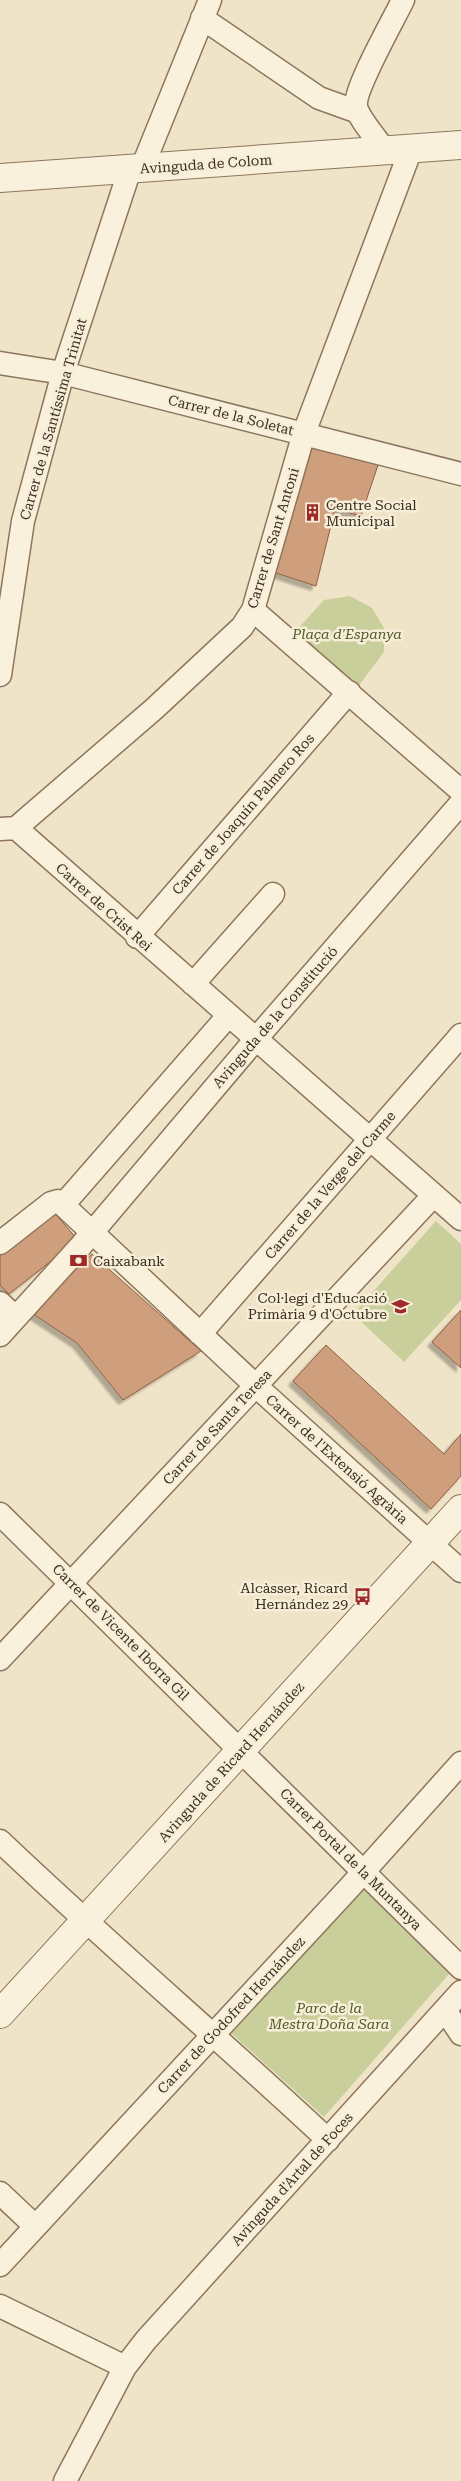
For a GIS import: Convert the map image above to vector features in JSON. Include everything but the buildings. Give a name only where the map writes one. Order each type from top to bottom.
[{"type":"street","points":[[358,112],[357,96],[403,0]]},
{"type":"street","points":[[203,6],[319,98],[358,112],[398,150]]},
{"type":"street","name":"Carrer de la Santíssima Trinitat","points":[[0,675],[23,521],[64,373],[136,169],[203,6]]},
{"type":"street","name":"Avinguda de Colom","points":[[0,178],[461,144]]},
{"type":"street","name":"Carrer de Sant Antoni","points":[[8,828],[154,709],[242,627],[253,610],[304,433],[348,313],[398,150]]},
{"type":"street","name":"Carrer de la Soletat","points":[[0,363],[64,373],[461,474]]},
{"type":"street","points":[[253,610],[461,791]]},
{"type":"street","name":"Carrer de Joaquín Palmero Ros","points":[[137,937],[349,692]]},
{"type":"street","name":"Avinguda de la Constitució","points":[[0,1335],[8,1310],[91,1233],[255,1040],[461,803]]},
{"type":"street","name":"Carrer de Crist Rei","points":[[8,828],[193,984],[461,1218]]},
{"type":"street","points":[[193,984],[273,894]]},
{"type":"street","points":[[0,1243],[51,1203],[58,1202],[63,1204],[228,1016]]},
{"type":"street","name":"Carrer de la Verge del Carme","points":[[200,1334],[461,1035]]},
{"type":"street","name":"Carrer de Santa Teresa","points":[[0,1659],[434,1195]]},
{"type":"street","name":"Carrer de l'Extensió Agrària","points":[[63,1204],[91,1233],[256,1386],[461,1571]]},
{"type":"street","name":"Avinguda de Ricard Hernández","points":[[0,2014],[461,1509]]},
{"type":"street","name":"Carrer de Vicente Iborra Gil","points":[[0,1514],[241,1751]]},
{"type":"street","name":"Carrer Portal de la Muntanya","points":[[241,1751],[461,1968]]},
{"type":"street","name":"Carrer de Godofred Hernández","points":[[0,2266],[364,1872],[461,1763]]},
{"type":"street","points":[[0,1841],[85,1922],[214,2034],[328,2140]]},
{"type":"street","name":"Avinguda d'Artal de Foces","points":[[65,2481],[125,2367],[152,2332],[461,1992]]},
{"type":"street","points":[[445,2010],[461,2034]]},
{"type":"street","points":[[0,2193],[35,2226]]},
{"type":"street","points":[[0,2306],[125,2367]]},
{"type":"green space","name":"Plaça d'Espanya","points":[[350,596],[372,608],[384,628],[384,652],[357,688],[294,633],[324,600]]},
{"type":"green space","points":[[436,1221],[461,1244],[461,1300],[404,1362],[353,1314]]},
{"type":"green space","name":"Parc de la Mestra Doña Sara","points":[[362,1888],[449,1974],[324,2117],[230,2032]]},
{"type":"place","name":"Centre Social Municipal","points":[[312,513]]},
{"type":"place","name":"Caixabank","points":[[79,1261]]},
{"type":"place","name":"Col·legi d'Educació Primària 9 d'Octubre","points":[[401,1306]]},
{"type":"place","name":"Alcàsser, Ricard Hernández 29","points":[[362,1596]]}]
